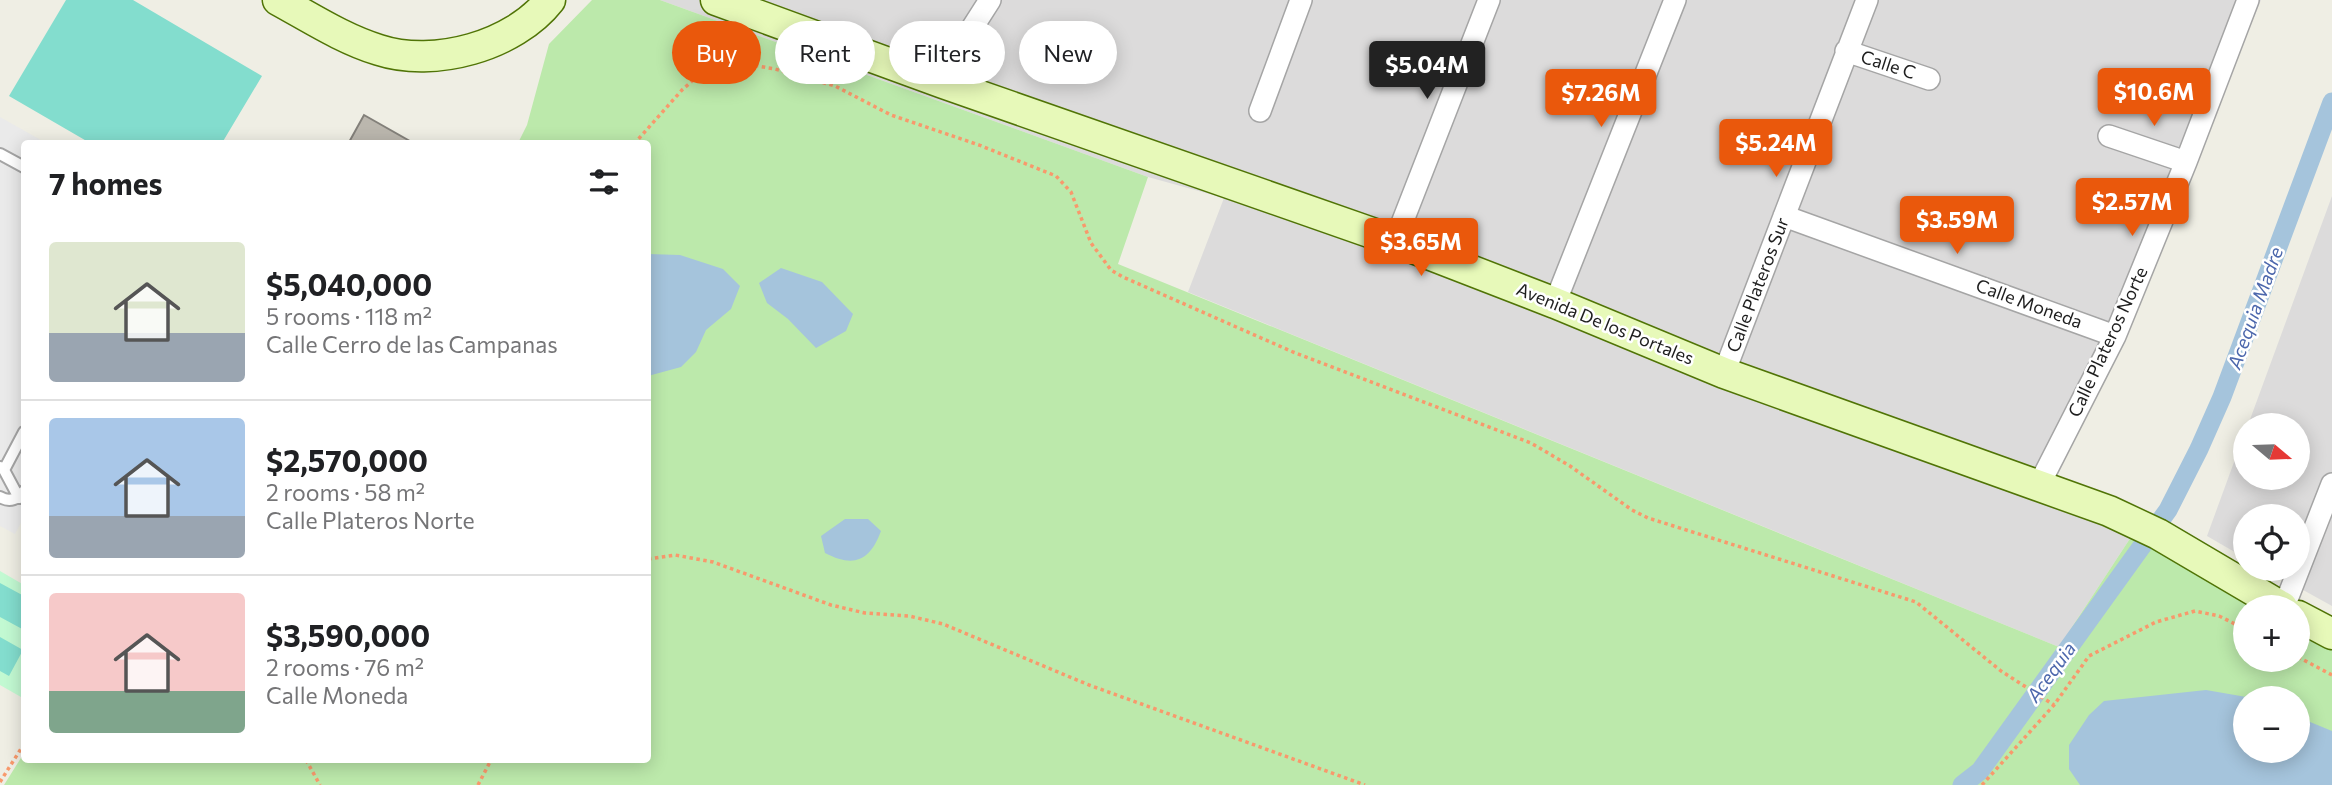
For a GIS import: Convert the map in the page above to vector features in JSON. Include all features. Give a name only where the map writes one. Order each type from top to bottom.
[{"type":"street","points":[[278,0],[338,33],[380,51],[410,56],[461,53],[500,39],[539,13],[550,0]]},
{"type":"street","name":"Avenida De los Portales","points":[[716,0],[766,8],[889,60]]},
{"type":"street","points":[[977,21],[990,0]]},
{"type":"street","points":[[1260,111],[1300,0]]},
{"type":"street","points":[[1395,241],[1489,0]]},
{"type":"street","points":[[1555,303],[1675,0]]},
{"type":"street","name":"Calle Plateros Sur","points":[[1724,373],[1867,0]]},
{"type":"street","name":"Calle Plateros Norte","points":[[2039,485],[2115,335],[2186,162],[2248,0]]},
{"type":"street","name":"Calle C","points":[[1846,51],[1930,79]]},
{"type":"street","name":"Avenida De los Portales","points":[[946,84],[1395,241],[1724,373],[2138,523],[2263,595]]},
{"type":"street","points":[[2109,136],[2186,162]]},
{"type":"street","name":"Calle Moneda","points":[[1784,216],[2115,335]]},
{"type":"street","points":[[2288,595],[2332,484]]},
{"type":"street","points":[[2310,622],[2332,634]]},
{"type":"lane","points":[[0,154],[21,165]]},
{"type":"lane","points":[[21,437],[2,468],[21,494]]},
{"type":"lane","points":[[0,497],[12,500],[21,496]]},
{"type":"path","points":[[638,140],[682,90],[707,68],[740,63],[775,69],[835,86],[891,115],[979,145],[1056,176],[1071,192],[1091,243],[1111,270],[1123,278],[1293,352],[1531,443],[1648,518],[1916,601],[2001,671],[2054,705]]},
{"type":"path","points":[[651,559],[675,555],[713,562],[831,605],[865,613],[909,616],[943,624],[1089,685],[1365,785]]},
{"type":"path","points":[[1982,785],[2054,705],[2089,656],[2156,622],[2195,611],[2219,616],[2233,623]]},
{"type":"path","points":[[2310,663],[2332,675]]},
{"type":"path","points":[[0,782],[21,749]]},
{"type":"path","points":[[308,763],[320,785]]},
{"type":"path","points":[[478,785],[489,763]]},
{"type":"shaded area","points":[[66,0],[133,0],[262,76],[224,140],[85,140],[9,96]]},
{"type":"shaded area","points":[[660,0],[2261,0],[2121,340],[2040,496],[2133,534],[2059,647],[1188,292],[1224,198],[1148,177],[892,84],[1005,84],[1005,21],[889,21],[889,83],[875,78],[875,21],[775,21],[775,42],[761,37],[761,21],[718,21]]},
{"type":"shaded area","points":[[0,117],[41,140],[21,140],[21,523],[15,534],[0,526]]},
{"type":"shaded area","points":[[2332,196],[2332,606],[2287,581],[2310,581],[2310,504],[2233,504],[2233,551],[2207,536],[2233,465],[2233,490],[2310,490],[2310,413],[2252,413]]},
{"type":"shaded area","points":[[651,254],[680,255],[723,269],[740,286],[731,309],[706,330],[696,352],[681,367],[651,375]]},
{"type":"shaded area","points":[[781,268],[822,282],[853,314],[846,331],[816,348],[788,319],[767,303],[759,283]]},
{"type":"shaded area","points":[[845,519],[868,519],[881,531],[872,549],[853,561],[825,553],[821,536]]},
{"type":"shaded area","points":[[0,583],[21,594],[21,628],[0,617]]},
{"type":"shaded area","points":[[0,637],[21,649],[21,654],[9,676],[0,671]]},
{"type":"shaded area","points":[[2206,690],[2233,695],[2233,763],[2310,763],[2310,722],[2332,731],[2332,785],[2080,785],[2069,769],[2069,745],[2089,715],[2104,701]]},
{"type":"green space","points":[[592,0],[660,0],[718,21],[672,21],[672,84],[761,84],[761,37],[775,42],[775,84],[875,84],[875,78],[1148,177],[1118,264],[2059,647],[2133,534],[2244,595],[2233,595],[2233,672],[2310,672],[2310,632],[2332,644],[2332,785],[4,785],[21,758],[21,763],[651,763],[651,140],[520,140],[527,125],[549,44]]},
{"type":"green space","points":[[0,571],[21,583],[21,697],[0,685]]},
{"type":"building","points":[[364,115],[408,140],[350,140]]},
{"type":"waterway","name":"Acequia Madre","points":[[1962,785],[1980,771],[2168,510],[2222,397],[2332,102]]},
{"type":"water label","name":"Acequia","points":[[2051,672]]}]
